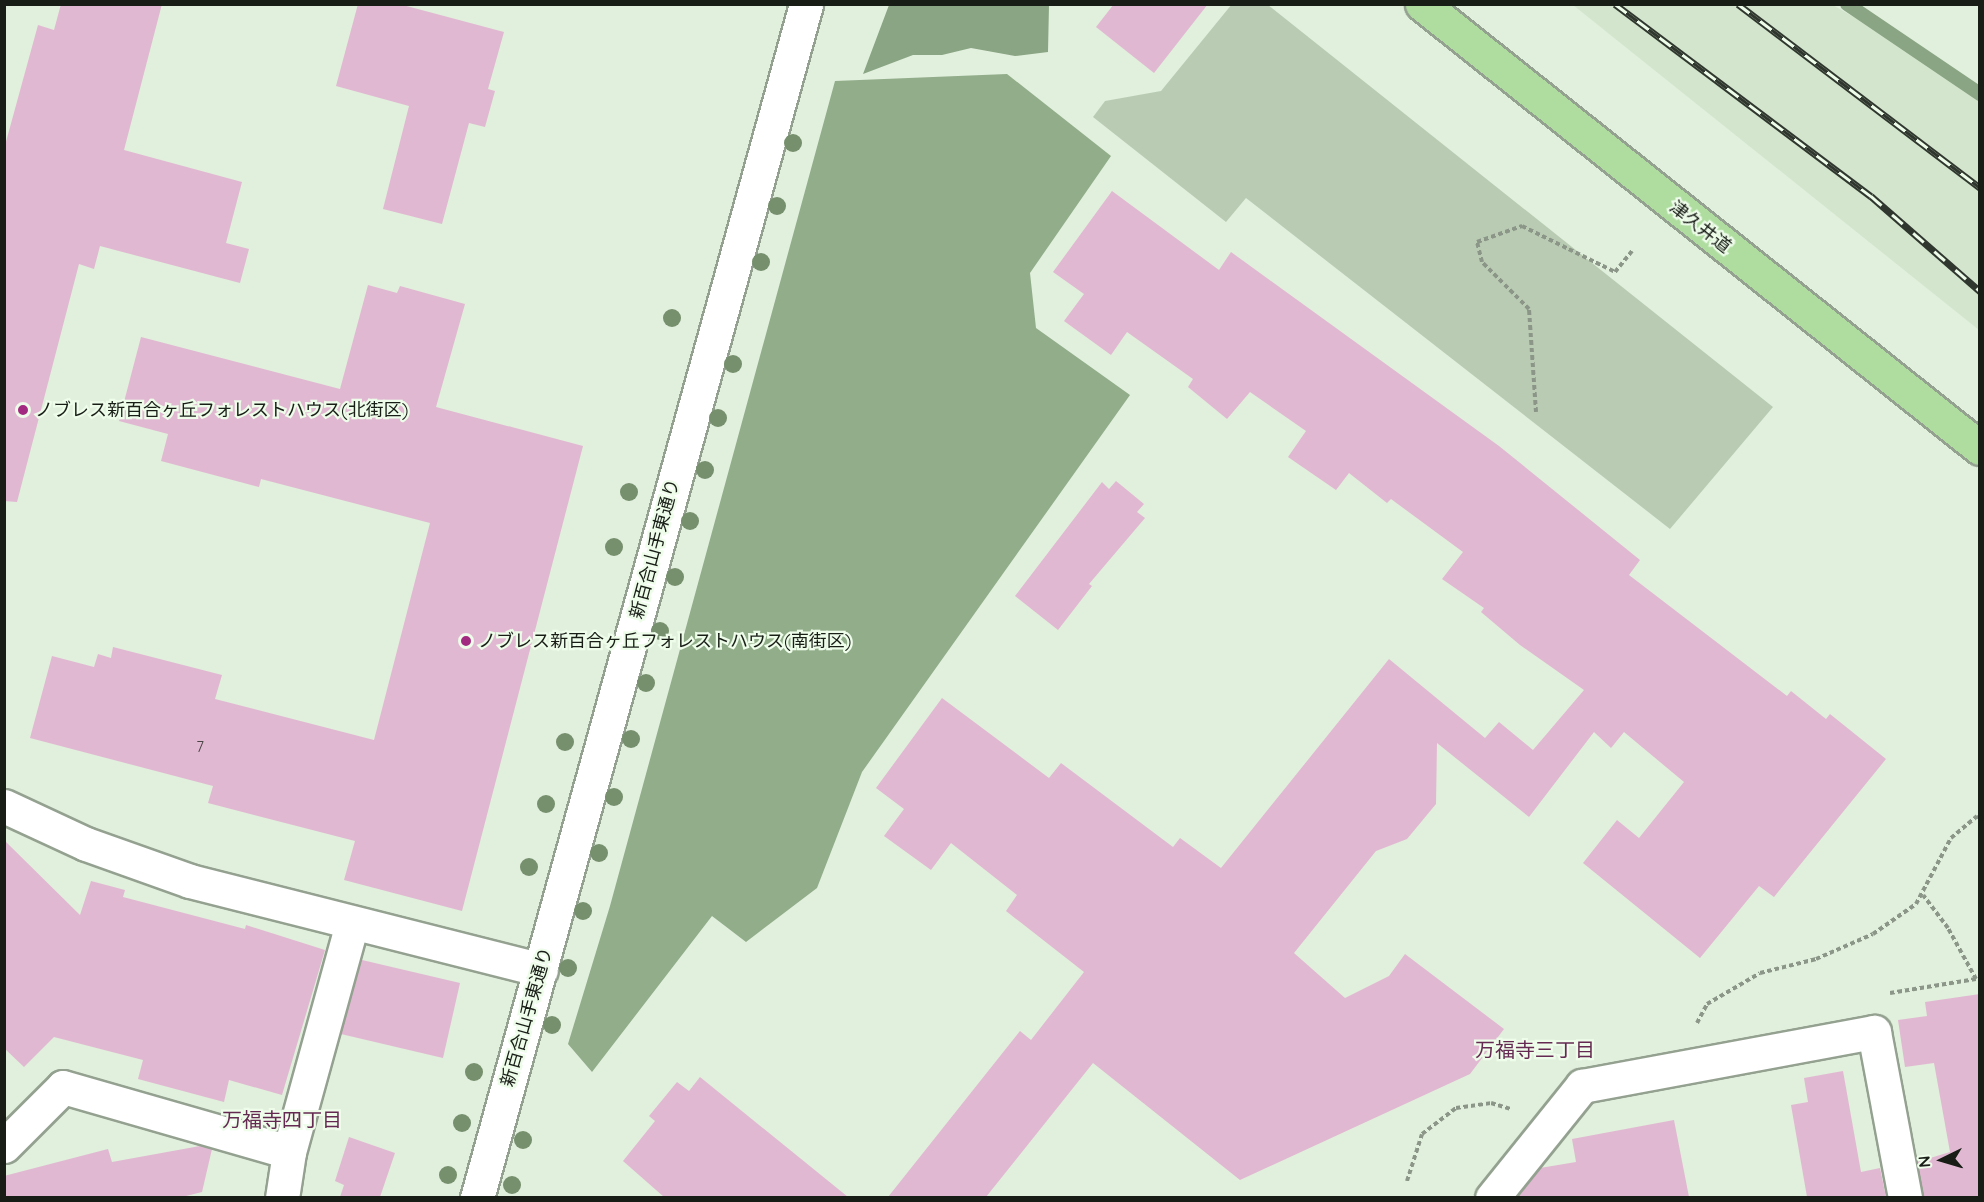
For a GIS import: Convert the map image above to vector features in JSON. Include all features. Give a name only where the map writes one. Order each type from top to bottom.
[{"type":"main road","name":"津久井道","points":[[1422,4],[1980,448]]},
{"type":"street","name":"新百合山手東通り","points":[[477,1197],[806,4]]},
{"type":"street","points":[[7,812],[86,844],[190,881],[352,924],[541,970]]},
{"type":"street","points":[[282,1197],[289,1152],[352,924]]},
{"type":"street","points":[[1492,1197],[1582,1086],[1674,1072],[1874,1032],[1905,1197]]},
{"type":"street","points":[[4,1146],[63,1087],[289,1152]]},
{"type":"path","points":[[1536,412],[1529,309],[1482,262],[1477,242],[1522,226],[1615,272],[1632,251]]},
{"type":"path","points":[[1674,1072],[1707,1004],[1760,973],[1815,959],[1873,934],[1923,895],[1952,838],[1977,816],[1980,818]]},
{"type":"path","points":[[1890,993],[1976,979],[1948,928],[1923,895]]},
{"type":"path","points":[[1407,1181],[1422,1134],[1456,1108],[1491,1103],[1519,1112]]},
{"type":"shaded area","points":[[1232,4],[1268,5],[1773,407],[1670,529],[1246,198],[1226,222],[1093,117],[1105,101],[1161,91]]},
{"type":"shaded area","points":[[889,5],[1049,5],[1048,52],[1015,56],[971,48],[942,55],[913,55],[863,74]]},
{"type":"shaded area","points":[[1573,5],[1833,5],[1979,90],[1979,330]]},
{"type":"shaded area","points":[[1007,74],[1111,156],[1030,273],[1036,328],[1130,395],[862,772],[817,888],[746,942],[712,916],[592,1072],[568,1044],[610,906],[835,81]]},
{"type":"building","name":"ノブレス新百合ヶ丘フォレストハウス(北街区)","points":[[61,4],[162,4],[124,150],[242,182],[226,243],[249,249],[240,283],[100,246],[94,269],[79,264],[17,502],[4,501],[4,149],[38,25],[54,30]]},
{"type":"building","points":[[358,4],[399,4],[504,32],[488,89],[495,91],[485,127],[469,123],[442,224],[383,209],[409,106],[336,86]]},
{"type":"building","points":[[1114,4],[1208,4],[1154,73],[1096,27]]},
{"type":"building","points":[[1112,191],[1219,270],[1231,252],[1499,446],[1640,560],[1629,575],[1787,696],[1791,691],[1826,719],[1830,714],[1886,759],[1774,897],[1759,886],[1700,958],[1583,863],[1617,820],[1639,838],[1684,782],[1624,732],[1611,748],[1594,732],[1529,817],[1437,743],[1436,804],[1407,839],[1376,851],[1294,953],[1345,998],[1389,976],[1405,954],[1504,1029],[1470,1074],[1240,1180],[1093,1063],[986,1197],[888,1197],[1020,1031],[1031,1040],[1084,972],[1006,911],[1017,895],[951,843],[931,870],[884,836],[904,809],[876,788],[942,698],[1049,778],[1061,763],[1173,847],[1180,838],[1221,868],[1389,659],[1485,738],[1499,722],[1533,750],[1584,690],[1520,645],[1481,612],[1484,608],[1442,579],[1463,552],[1391,499],[1387,503],[1349,473],[1336,490],[1288,457],[1306,431],[1250,392],[1227,419],[1188,387],[1193,379],[1127,332],[1111,355],[1064,321],[1084,294],[1053,272]]},
{"type":"building","points":[[368,285],[397,293],[400,286],[465,304],[436,407],[583,446],[462,911],[344,880],[355,841],[208,803],[213,786],[30,738],[52,656],[94,667],[98,654],[111,658],[113,647],[222,675],[215,699],[374,740],[430,523],[261,479],[259,487],[161,461],[168,434],[119,421],[141,337],[340,389]]},
{"type":"building","points":[[1116,481],[1144,504],[1137,512],[1145,518],[1089,584],[1092,586],[1058,630],[1015,596],[1102,482],[1109,489]]},
{"type":"building","points":[[4,840],[80,915],[91,881],[125,890],[123,897],[245,929],[246,925],[325,950],[282,1095],[229,1080],[224,1102],[138,1079],[143,1060],[54,1037],[24,1067],[4,1048]]},
{"type":"building","points":[[362,960],[460,983],[443,1058],[341,1034]]},
{"type":"building","points":[[1980,994],[1980,1197],[1923,1197],[1917,1162],[1950,1152],[1934,1063],[1905,1067],[1898,1020],[1927,1016],[1925,1002]]},
{"type":"building","points":[[1843,1071],[1861,1172],[1880,1168],[1886,1197],[1807,1197],[1791,1105],[1808,1102],[1804,1078]]},
{"type":"building","points":[[700,1077],[848,1197],[664,1197],[623,1161],[655,1121],[649,1116],[677,1082],[689,1091]]},
{"type":"building","points":[[1674,1120],[1689,1197],[1516,1197],[1540,1168],[1576,1162],[1572,1139]]},
{"type":"building","points":[[349,1137],[395,1153],[380,1197],[340,1197],[344,1185],[335,1181]]},
{"type":"building","points":[[200,1146],[212,1149],[202,1192],[182,1197],[4,1197],[4,1176],[108,1149],[112,1162]]},
{"type":"waterway","points":[[1847,4],[1980,94]]},
{"type":"railway","points":[[1615,4],[1871,196],[1980,291]]},
{"type":"railway","points":[[1738,4],[1980,188]]},
{"type":"place","name":"ノブレス新百合ヶ丘フォレストハウス(北街区)","points":[[23,410]]},
{"type":"place","name":"ノブレス新百合ヶ丘フォレストハウス(南街区)","points":[[466,641]]},
{"type":"district","name":"万福寺三丁目","points":[[1535,1049]]},
{"type":"district","name":"万福寺四丁目","points":[[282,1119]]}]
